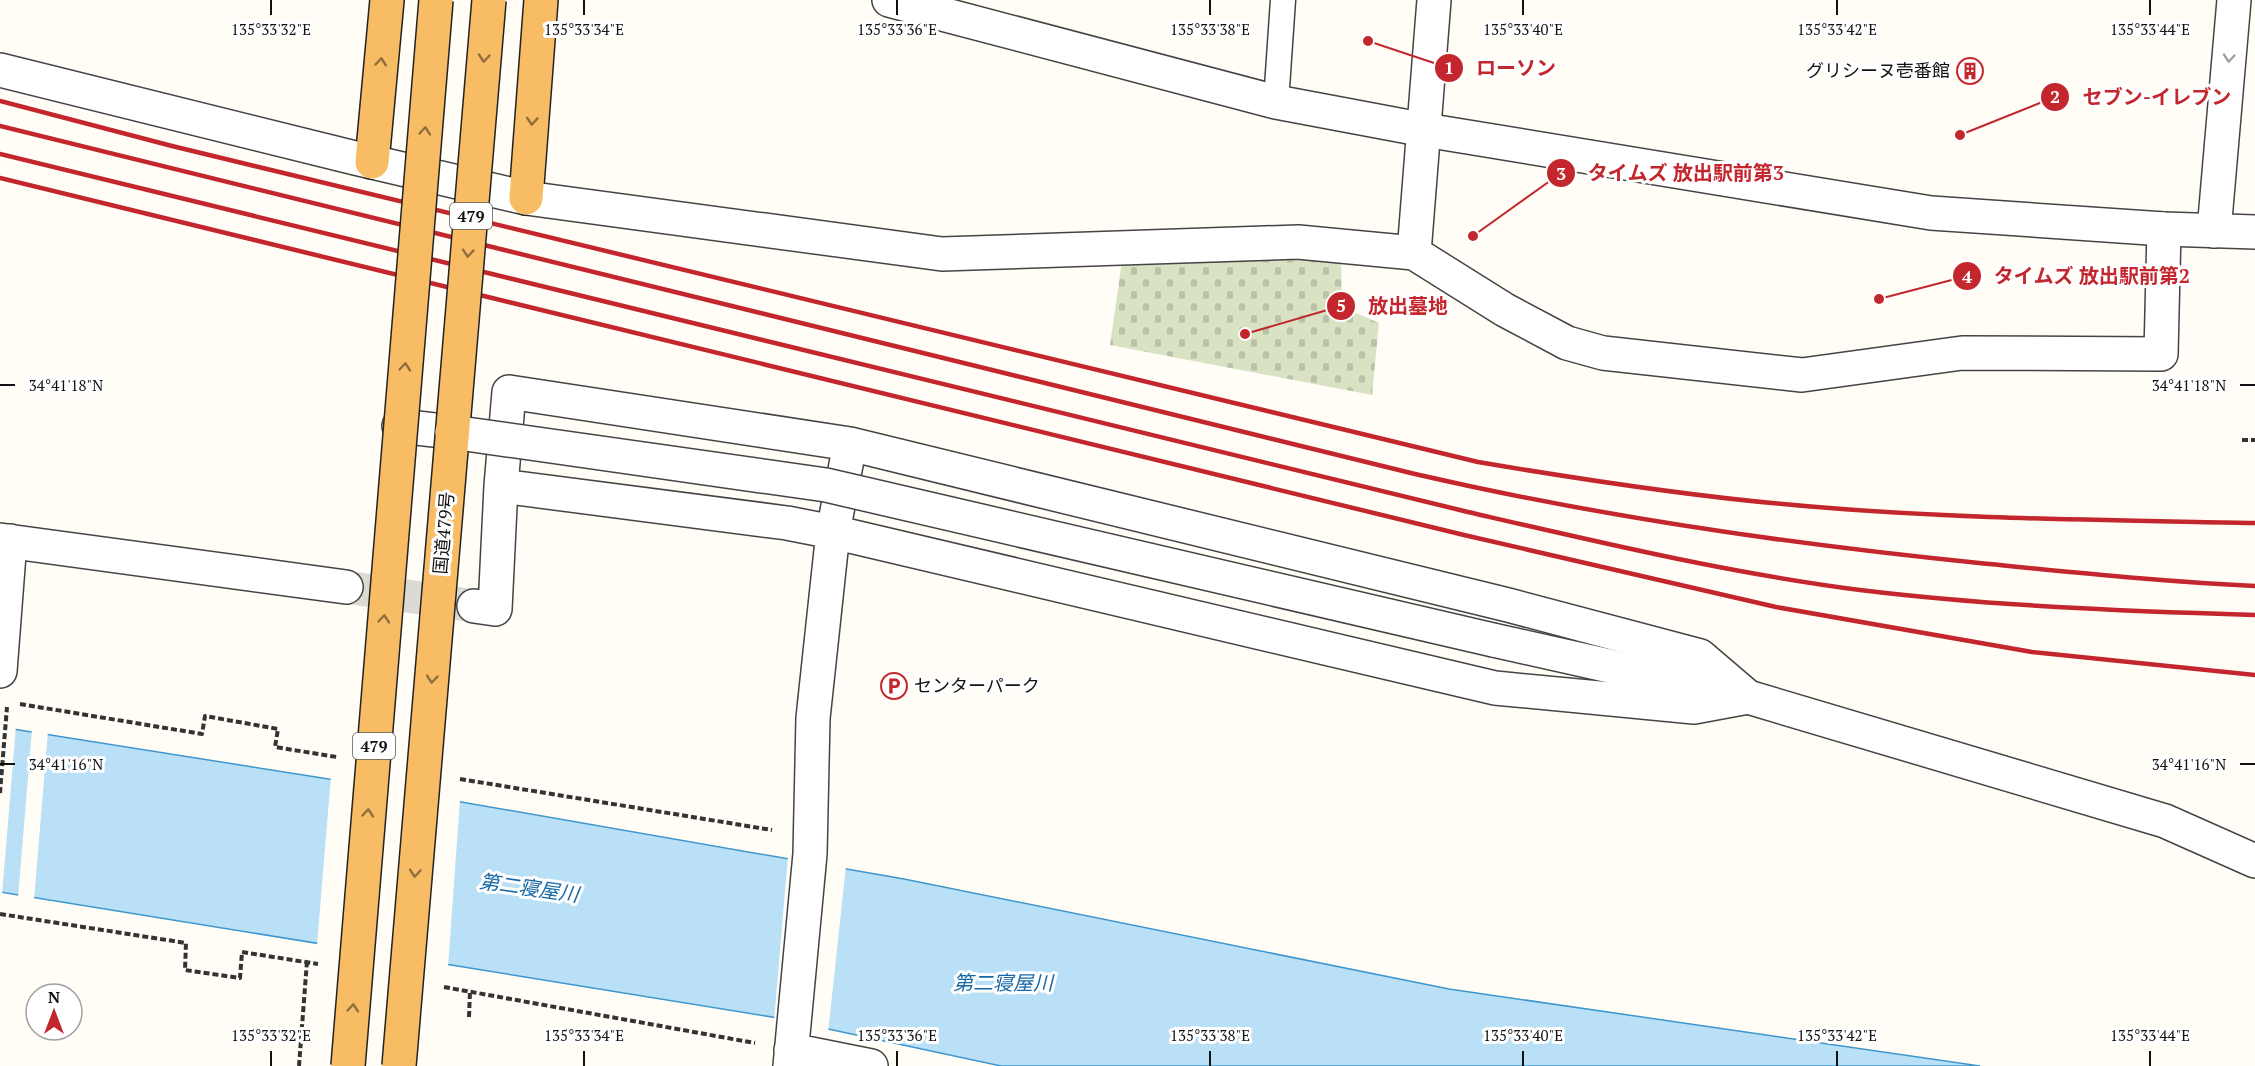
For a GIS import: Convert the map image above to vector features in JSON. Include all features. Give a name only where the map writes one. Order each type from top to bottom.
[{"type":"highway","points":[[372,162],[387,0]]},
{"type":"highway","name":"479","points":[[348,1066],[399,426],[436,0]]},
{"type":"highway","name":"国道479号","points":[[399,1066],[489,0]]},
{"type":"highway","points":[[526,198],[541,0]]},
{"type":"street","points":[[889,0],[1276,102],[1425,130],[1931,213],[2164,229],[2255,232]]},
{"type":"street","points":[[1414,253],[1434,0]]},
{"type":"street","points":[[2214,231],[2234,0]]},
{"type":"street","points":[[0,70],[526,198],[942,254],[1298,242],[1414,253],[1505,310],[1567,343],[1603,353],[1802,375],[1962,353],[2161,354],[2164,229]]},
{"type":"street","points":[[474,606],[495,609],[501,486],[509,392],[850,444],[1508,605],[1700,656],[1748,697]]},
{"type":"street","points":[[399,426],[826,485],[1748,697],[2165,821],[2255,861]]},
{"type":"street","points":[[850,444],[833,531],[813,718],[810,854],[792,1050],[871,1066]]},
{"type":"street","points":[[501,486],[833,531],[1495,688],[1694,707],[1748,697]]},
{"type":"street","points":[[0,671],[5,540],[346,587]]},
{"type":"lane","points":[[1276,102],[1283,0]]},
{"type":"path","points":[[2242,440],[2255,440]]},
{"type":"path","points":[[0,793],[6,714]]},
{"type":"path","points":[[299,1066],[307,961]]},
{"type":"path","points":[[469,1017],[470,992]]},
{"type":"green space","points":[[1341,258],[1342,307],[1379,323],[1372,395],[1110,345],[1122,261]]},
{"type":"water","name":"第二寝屋川","points":[[0,727],[335,780],[904,879],[1449,989],[1980,1066],[1001,1066],[772,1017],[0,892]]},
{"type":"pier","points":[[0,724],[16,726],[2,895],[0,895]]},
{"type":"pier","points":[[32,729],[48,731],[34,900],[18,898]]},
{"type":"pier","points":[[331,776],[460,799],[448,967],[317,945]]},
{"type":"pier","points":[[788,856],[846,866],[828,1033],[774,1021]]},
{"type":"tunnel","points":[[346,587],[474,606]]},
{"type":"railway","points":[[0,101],[172,146],[1478,462],[1668,491],[1842,509],[2019,518],[2255,523]]},
{"type":"railway","points":[[0,126],[1415,474],[1485,489],[1696,528],[1837,547],[2082,573],[2255,586]]},
{"type":"railway","points":[[0,154],[1468,512],[1663,556],[1761,575],[1909,596],[2057,607],[2255,615]]},
{"type":"railway","points":[[0,178],[1464,535],[1776,607],[2032,652],[2255,675]]},
{"type":"place","name":"ローソン","points":[[1368,41]]},
{"type":"place","name":"グリシーヌ壱番館","points":[[1970,71]]},
{"type":"place","name":"セブン-イレブン","points":[[1960,135]]},
{"type":"place","name":"タイムズ 放出駅前第3","points":[[1473,236]]},
{"type":"place","name":"タイムズ 放出駅前第2","points":[[1879,299]]},
{"type":"place","name":"放出墓地","points":[[1245,334]]},
{"type":"place","name":"センターパーク","points":[[894,686]]}]
